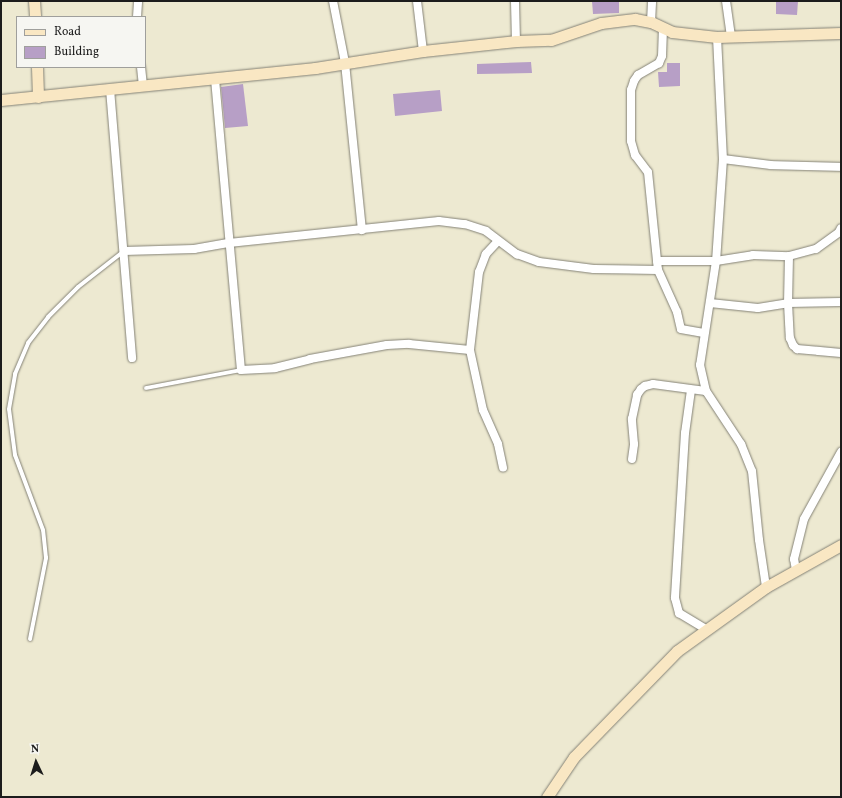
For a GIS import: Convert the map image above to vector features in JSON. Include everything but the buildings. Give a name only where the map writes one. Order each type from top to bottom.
[{"type":"main road","points":[[34,1],[35,16]]},
{"type":"main road","points":[[1,100],[315,68],[423,51],[516,41],[551,40],[601,23],[635,18],[651,22],[672,32],[717,37],[841,33]]},
{"type":"main road","points":[[37,68],[38,97]]},
{"type":"main road","points":[[546,797],[574,756],[677,651],[766,587],[841,545]]},
{"type":"street","points":[[137,16],[138,1]]},
{"type":"street","points":[[332,1],[345,63],[362,230]]},
{"type":"street","points":[[418,1],[423,51]]},
{"type":"street","points":[[515,1],[516,41]]},
{"type":"street","points":[[651,22],[652,1]]},
{"type":"street","points":[[726,1],[731,36]]},
{"type":"street","points":[[663,28],[662,56],[659,63],[638,75],[634,81],[632,90],[631,141],[635,155],[648,172],[657,266],[677,312],[682,329],[704,333]]},
{"type":"street","points":[[717,37],[723,159],[716,261],[700,365],[706,391],[741,444],[752,471],[759,540],[766,587]]},
{"type":"street","points":[[141,68],[143,85]]},
{"type":"street","points":[[215,79],[241,370],[275,368],[310,359],[387,345],[409,344],[470,350]]},
{"type":"street","points":[[110,89],[132,358]]},
{"type":"street","points":[[723,159],[771,165],[841,167]]},
{"type":"street","points":[[124,251],[194,249],[229,243],[439,221],[465,224],[486,232],[517,254],[539,262],[594,269],[716,261],[753,255],[789,256],[816,249],[839,232],[841,228]]},
{"type":"street","points":[[498,241],[486,254],[478,272],[470,350],[483,410],[498,444],[503,467]]},
{"type":"street","points":[[789,256],[788,303],[790,338],[797,349],[841,353]]},
{"type":"street","points":[[710,304],[758,308],[788,303],[841,302]]},
{"type":"street","points":[[632,459],[634,444],[632,419],[637,395],[641,389],[645,386],[653,384],[706,391]]},
{"type":"street","points":[[692,390],[684,433],[675,598],[679,613],[707,630]]},
{"type":"street","points":[[796,570],[794,559],[804,519],[841,452]]},
{"type":"lane","points":[[30,639],[46,558],[43,530],[15,455],[9,409],[15,374],[28,343],[48,317],[78,287],[124,251]]},
{"type":"lane","points":[[146,388],[241,370]]}]
